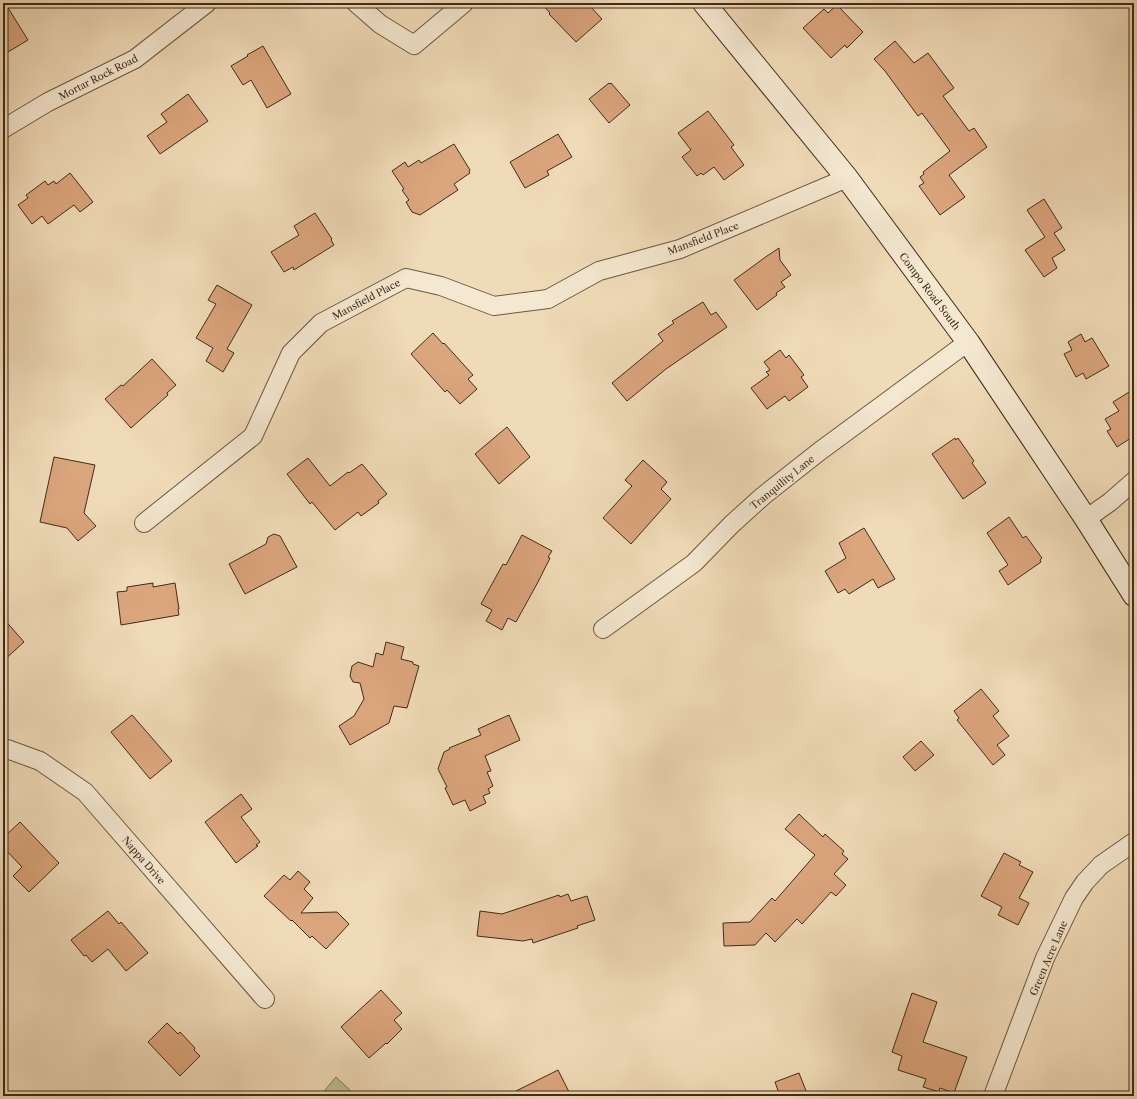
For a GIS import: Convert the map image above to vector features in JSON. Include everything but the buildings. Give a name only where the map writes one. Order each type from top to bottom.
[{"type":"main road","name":"Compo Road South","points":[[704,3],[847,178],[968,342],[1086,519],[1134,595]]},
{"type":"street","name":"Mortar Rock Road","points":[[3,129],[48,102],[135,59],[207,3]]},
{"type":"street","points":[[356,3],[380,24],[414,45],[464,3]]},
{"type":"street","name":"Mansfield Place","points":[[144,523],[253,436],[291,353],[321,323],[406,278],[441,286],[494,306],[548,299],[599,271],[680,249],[847,178]]},
{"type":"street","name":"Tranquility Lane","points":[[603,629],[694,563],[747,510],[814,455],[968,342]]},
{"type":"street","points":[[1086,519],[1134,482]]},
{"type":"street","name":"Nappa Drive","points":[[4,748],[40,761],[85,792],[265,999]]},
{"type":"street","name":"Green Acre Lane","points":[[993,1096],[1045,958],[1074,898],[1085,882],[1101,865],[1134,842]]},
{"type":"green space","points":[[336,1077],[356,1096],[320,1096]]}]
